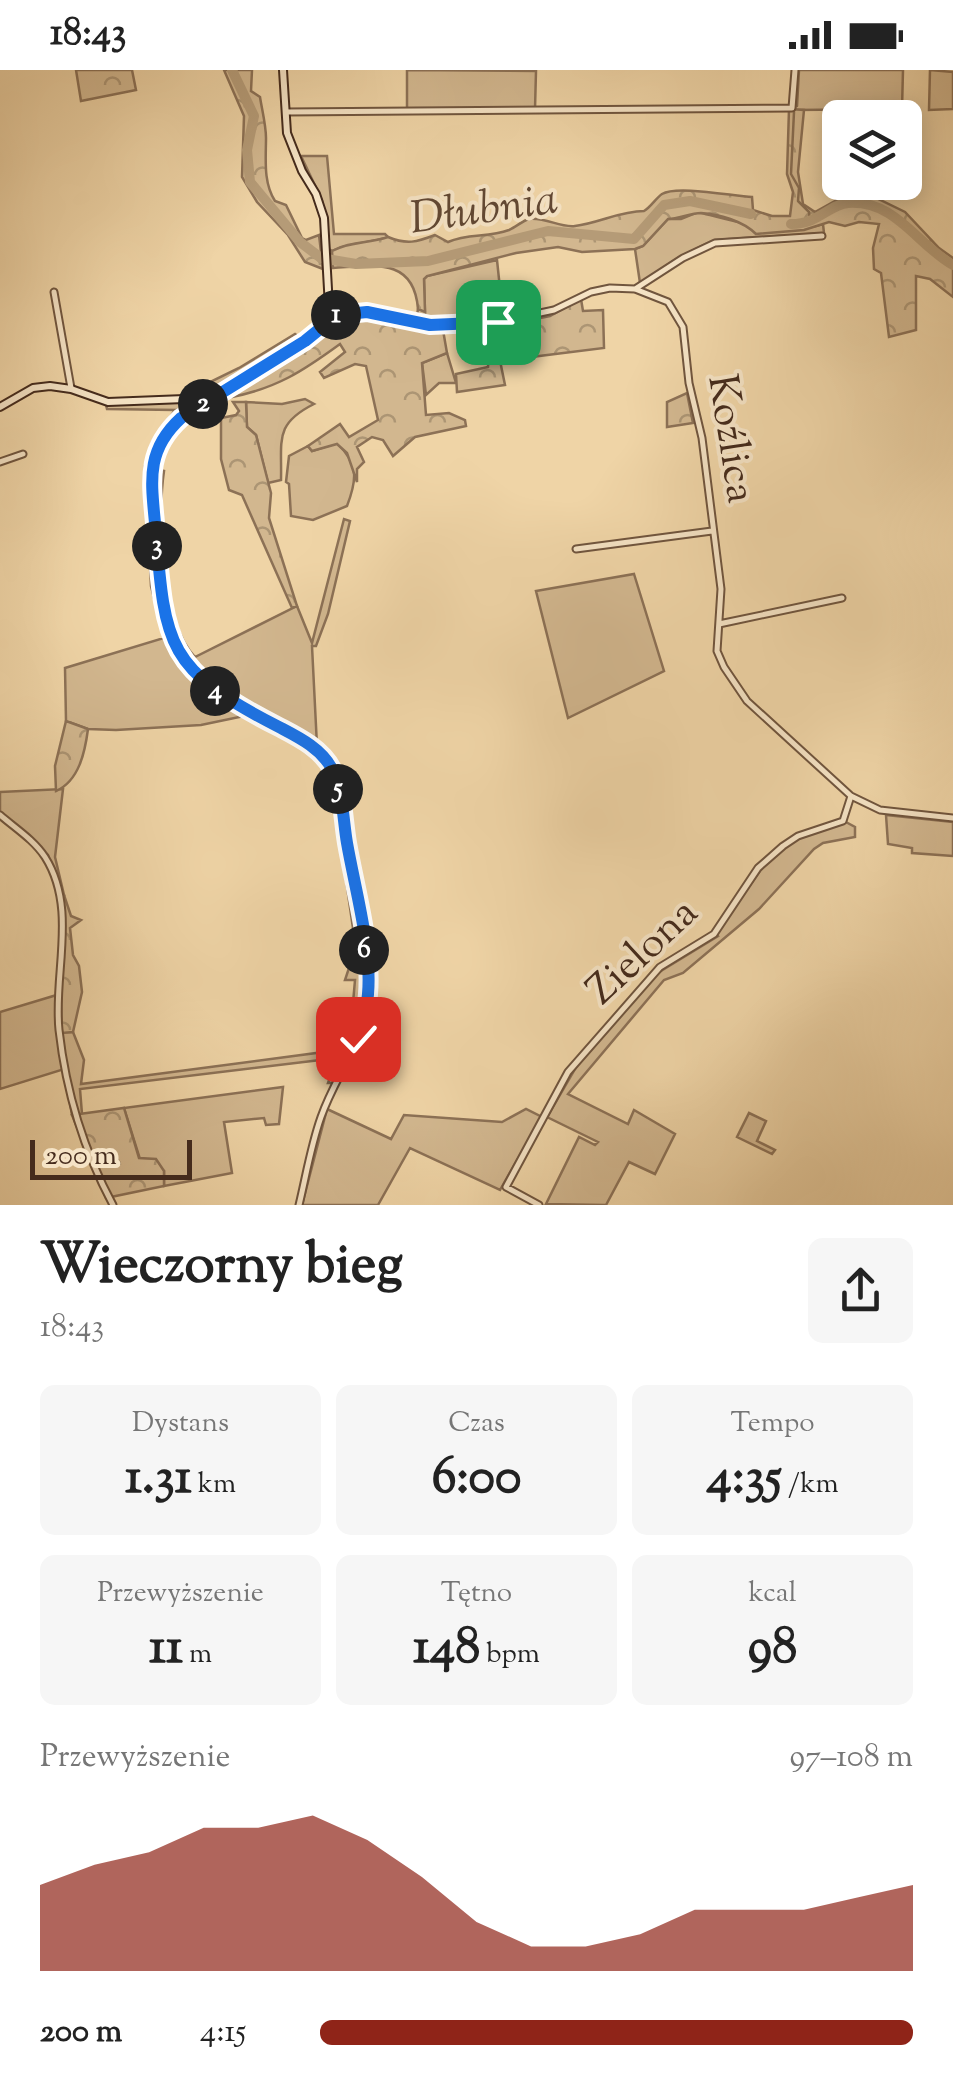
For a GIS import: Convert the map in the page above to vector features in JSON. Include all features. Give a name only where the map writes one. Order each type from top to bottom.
[{"type":"street","points":[[282,70],[293,148],[320,204],[327,251],[328,316],[305,341],[210,398],[165,433],[154,460],[153,504],[161,596],[178,651],[195,676],[226,700],[304,740],[331,767],[339,794],[369,991],[358,1039],[320,1118],[299,1205]]},
{"type":"street","points":[[286,112],[792,108],[795,70]]},
{"type":"street","points":[[328,316],[367,312],[430,325],[498,322],[554,310],[591,292],[610,288],[634,290],[716,243],[822,236]]},
{"type":"street","name":"Koźlica","points":[[634,290],[668,302],[683,327],[721,590],[717,652],[734,686],[850,796]]},
{"type":"street","points":[[54,292],[70,388]]},
{"type":"street","points":[[0,408],[33,388],[70,388],[115,402],[210,398]]},
{"type":"street","points":[[0,462],[23,454]]},
{"type":"street","points":[[576,549],[712,531]]},
{"type":"street","points":[[718,624],[842,598]]},
{"type":"street","points":[[850,796],[880,810],[953,818]]},
{"type":"street","name":"Zielona","points":[[539,1205],[506,1187],[568,1072],[660,967],[714,934],[758,868],[798,836],[843,821],[850,796]]},
{"type":"street","points":[[0,815],[46,858],[54,877],[62,927],[58,1011],[64,1057],[78,1126],[113,1205]]},
{"type":"green space","points":[[76,70],[132,70],[136,90],[81,101]]},
{"type":"green space","points":[[224,70],[252,70],[251,91],[260,97],[265,123],[271,194],[275,201],[286,205],[302,238],[319,235],[323,269],[305,262],[242,177],[244,116]]},
{"type":"green space","points":[[407,70],[536,71],[535,109],[407,108]]},
{"type":"green space","points":[[798,70],[903,70],[902,100],[822,100],[822,110],[795,110]]},
{"type":"green space","points":[[930,70],[953,72],[953,109],[929,110]]},
{"type":"green space","points":[[789,109],[804,110],[798,172],[803,204],[815,212],[837,200],[880,200],[905,212],[953,258],[953,297],[930,279],[916,276],[916,330],[889,337],[881,273],[874,269],[873,248],[879,224],[859,222],[845,226],[829,222],[804,230],[756,234],[730,219],[701,213],[668,219],[643,246],[635,249],[582,252],[558,247],[516,253],[427,276],[425,312],[418,309],[415,292],[400,272],[376,266],[333,268],[332,251],[353,244],[388,237],[412,242],[435,235],[448,242],[509,230],[529,219],[575,226],[644,211],[669,192],[752,197],[753,210],[790,216],[793,192],[787,174]]},
{"type":"green space","points":[[301,156],[327,156],[334,234],[388,237],[329,249],[322,200]]},
{"type":"green space","points":[[698,212],[777,229],[823,224],[824,233],[714,240],[640,283],[635,249],[643,246],[668,219]]},
{"type":"green space","points":[[497,260],[503,317],[469,323],[416,321],[418,309],[425,311],[427,276]]},
{"type":"green space","points":[[581,299],[583,311],[603,310],[604,348],[531,357],[532,335],[497,346],[505,385],[457,392],[456,374],[488,367],[490,328],[550,316]]},
{"type":"green space","points":[[373,315],[411,327],[443,330],[447,353],[422,363],[426,415],[449,413],[465,420],[466,426],[415,437],[393,456],[383,440],[372,437],[357,447],[364,462],[357,469],[357,482],[347,453],[337,444],[312,451],[308,446],[340,424],[349,437],[378,420],[366,366],[355,364],[324,378],[320,372],[345,352],[340,344],[276,383],[232,397],[228,392],[310,342],[328,324]]},
{"type":"green space","points":[[295,334],[302,339],[208,393],[208,383]]},
{"type":"green space","points":[[447,353],[456,383],[439,383],[426,395],[422,363]]},
{"type":"green space","points":[[687,393],[693,423],[667,427],[667,402]]},
{"type":"green space","points":[[305,399],[314,404],[292,419],[283,434],[281,480],[268,483],[256,435],[247,427],[246,402],[282,404]]},
{"type":"green space","points":[[199,401],[160,437],[151,462],[162,612],[179,657],[195,677],[249,715],[201,725],[88,729],[66,721],[65,668],[164,638],[151,586],[145,466],[152,442],[175,410],[107,409],[106,405]]},
{"type":"green space","points":[[233,402],[246,402],[247,427],[256,435],[271,493],[269,518],[297,606],[292,608],[242,495],[229,490],[221,459],[221,418],[239,411]]},
{"type":"green space","points":[[337,443],[349,458],[354,473],[347,506],[313,520],[291,516],[286,482],[289,456],[308,446],[312,451]]},
{"type":"green space","points":[[156,469],[164,471],[161,515],[168,595],[184,641],[195,657],[297,606],[312,643],[344,519],[350,521],[328,614],[316,646],[312,646],[317,746],[293,729],[228,696],[179,647],[162,585]]},
{"type":"green space","points":[[634,574],[664,671],[568,718],[536,591]]},
{"type":"green space","points":[[66,721],[88,729],[75,773],[56,791],[55,766]]},
{"type":"green space","points":[[326,767],[337,798],[366,993],[350,1055],[334,1083],[328,1083],[337,1058],[80,1089],[82,1114],[72,1115],[64,1069],[0,1089],[0,1012],[60,994],[62,1032],[73,1032],[84,1060],[81,1084],[346,1049],[355,980],[345,980],[350,965],[347,943],[354,935],[334,798],[323,768]]},
{"type":"green space","points":[[63,789],[55,857],[64,895],[60,895],[48,855],[0,812],[0,792]]},
{"type":"green space","points":[[886,815],[953,822],[953,856],[912,853],[912,848],[888,844]]},
{"type":"green space","points":[[844,821],[855,827],[855,837],[823,843],[814,849],[759,909],[683,973],[664,980],[568,1094],[628,1124],[634,1110],[675,1134],[655,1174],[629,1162],[606,1205],[546,1204],[579,1137],[595,1145],[598,1142],[547,1117],[579,1062],[656,974],[718,936],[716,933],[767,861],[793,841]]},
{"type":"green space","points":[[60,895],[64,895],[71,916],[81,920],[70,928],[82,992],[73,1032],[62,1033],[62,929]]},
{"type":"green space","points":[[283,1087],[279,1124],[266,1125],[264,1118],[224,1122],[232,1173],[164,1186],[164,1171],[140,1159],[124,1108]]},
{"type":"green space","points":[[124,1108],[139,1158],[156,1159],[164,1171],[164,1186],[106,1198],[72,1115]]},
{"type":"green space","points":[[327,1109],[391,1139],[404,1115],[502,1122],[526,1109],[542,1117],[500,1190],[410,1148],[378,1205],[302,1205]]},
{"type":"green space","points":[[749,1113],[766,1121],[757,1141],[775,1150],[772,1154],[737,1137]]},
{"type":"waterway","name":"Dłubnia","points":[[232,70],[254,116],[247,150],[250,182],[300,242],[321,258],[356,264],[428,261],[548,231],[634,239],[664,205],[690,201],[751,214]]},
{"type":"waterway","points":[[797,106],[799,70]]},
{"type":"waterway","points":[[794,112],[791,174],[799,188],[798,201],[809,212],[810,222]]},
{"type":"waterway","name":"Dłubnia","points":[[791,224],[809,221],[841,204],[865,204],[893,216],[953,265]]},
{"type":"route","points":[[358,1039],[369,991],[366,956],[331,767],[304,740],[226,700],[195,676],[178,651],[161,596],[152,491],[154,460],[165,433],[181,418],[305,341],[328,316],[367,312],[430,325],[498,322]]}]
